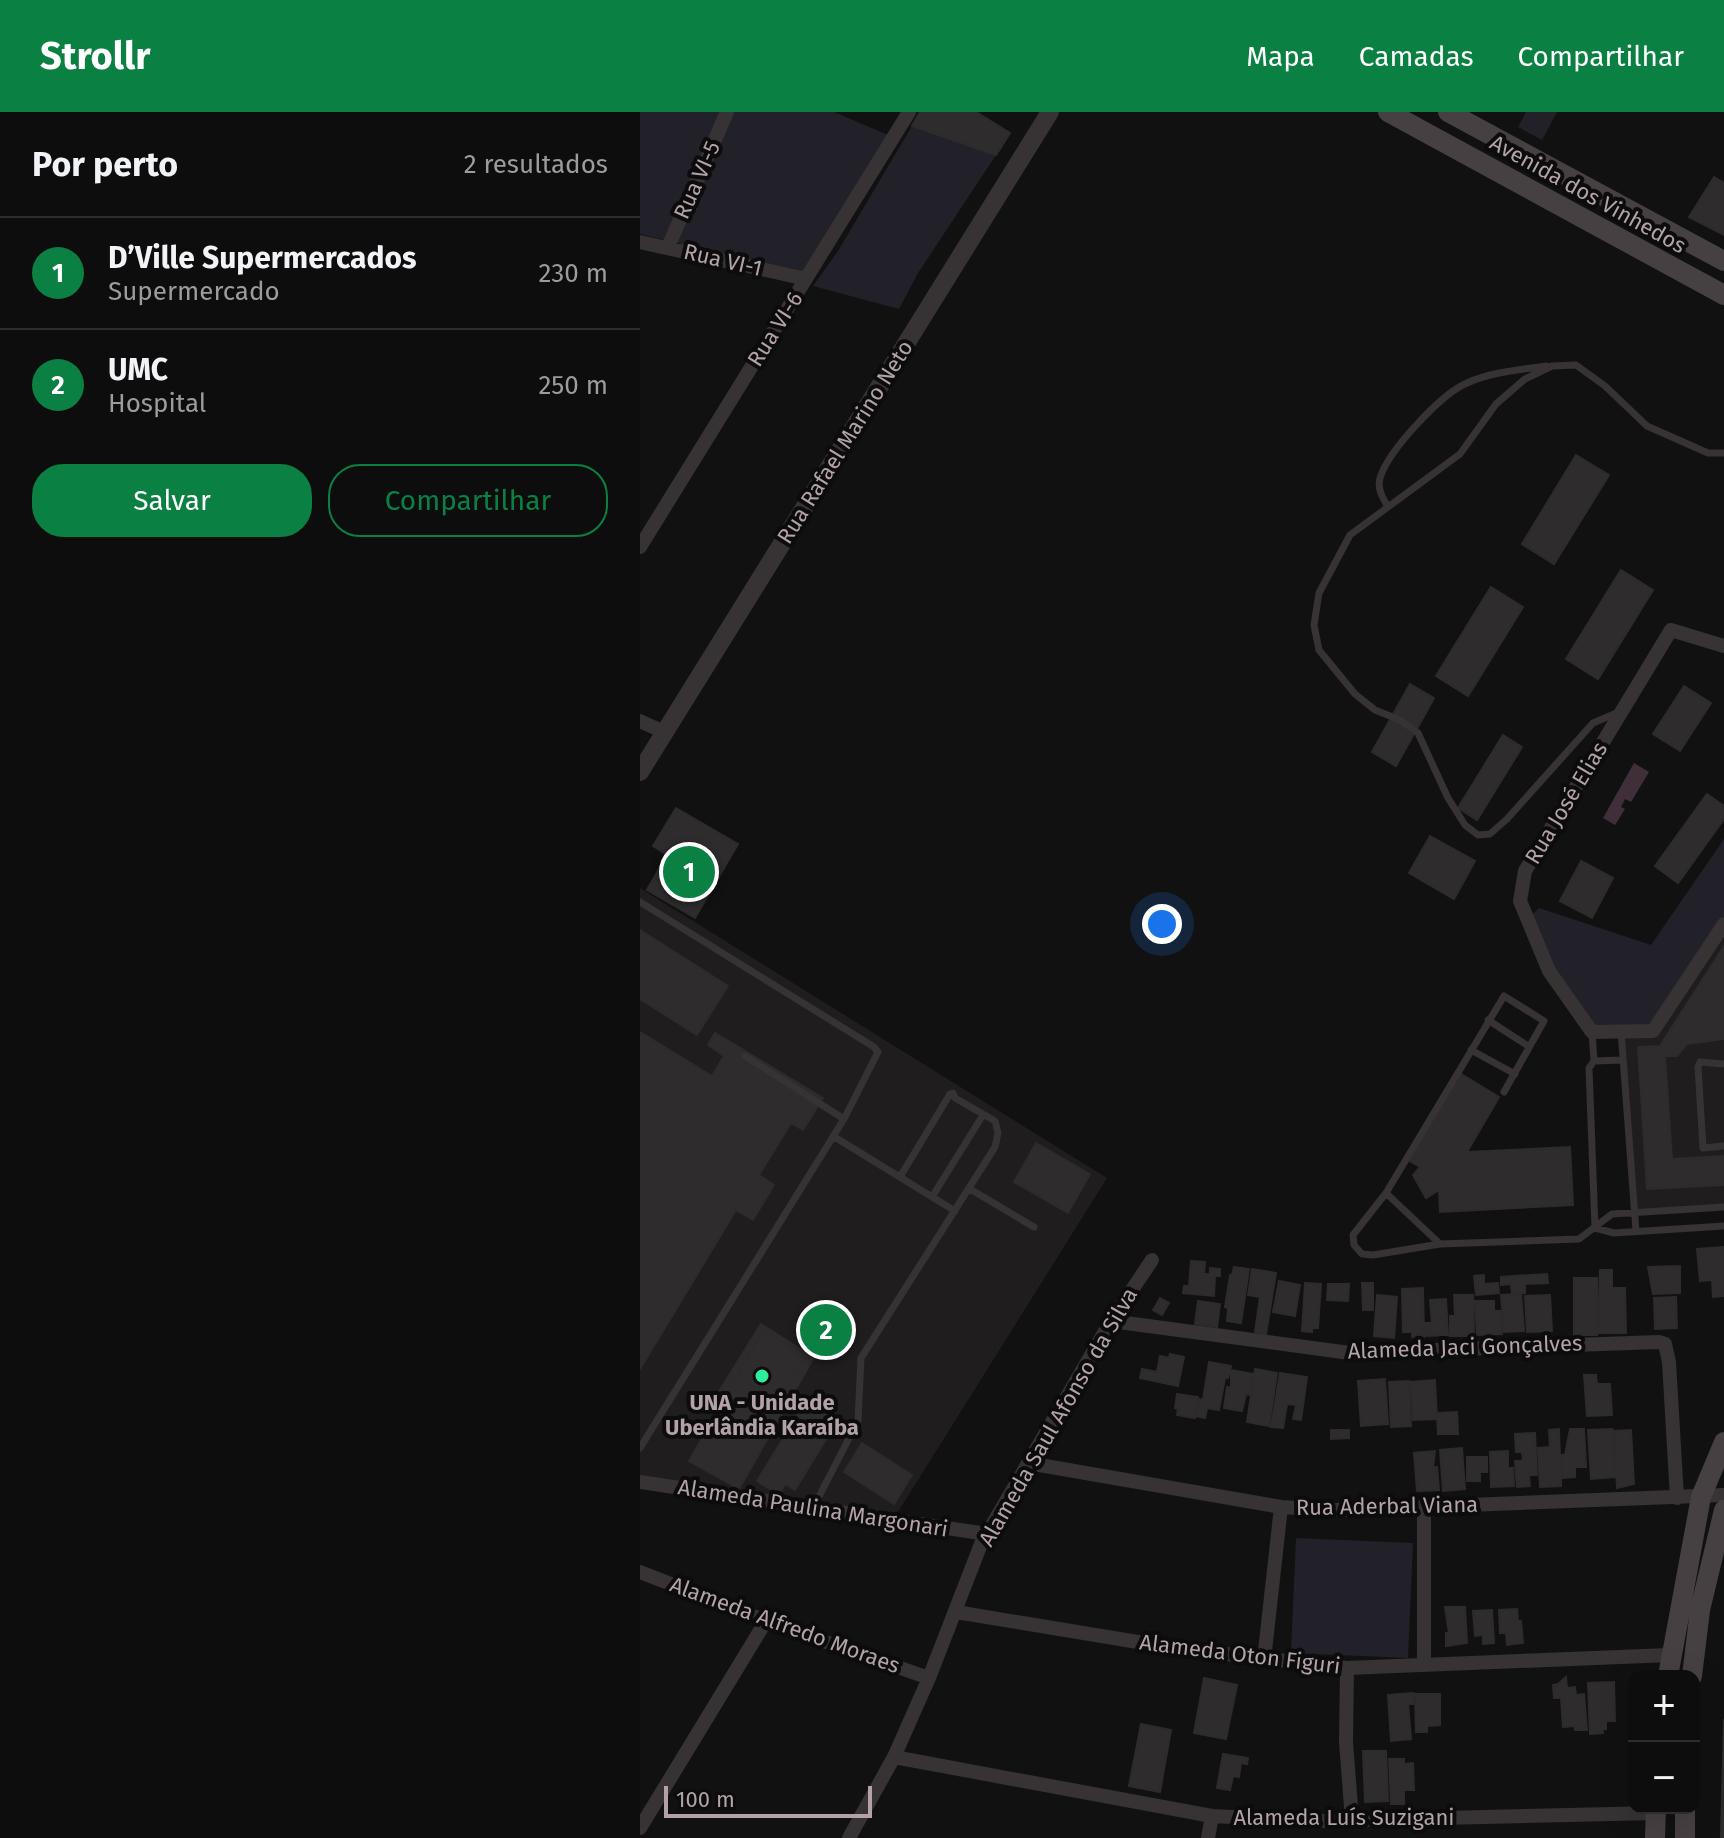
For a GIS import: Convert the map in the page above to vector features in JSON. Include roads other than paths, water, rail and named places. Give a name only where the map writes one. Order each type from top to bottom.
[{"type":"main road","name":"Avenida dos Vinhedos","points":[[1388,112],[1724,295]]},
{"type":"main road","name":"Avenida dos Vinhedos","points":[[1448,112],[1724,261]]},
{"type":"main road","points":[[1669,1666],[1701,1497],[1724,1442]]},
{"type":"main road","points":[[1693,1670],[1700,1610],[1724,1510]]},
{"type":"main road","points":[[1655,1838],[1656,1814]]},
{"type":"main road","points":[[1685,1814],[1685,1838]]},
{"type":"street","name":"Rua VI-5","points":[[668,247],[727,112]]},
{"type":"street","name":"Rua VI-6","points":[[640,547],[909,112]]},
{"type":"street","name":"Rua Rafael Marino Neto","points":[[640,772],[1050,112]]},
{"type":"street","name":"Rua VI-1","points":[[640,242],[806,279]]},
{"type":"street","name":"Rua José Elias","points":[[1592,1032],[1549,971],[1520,901],[1525,871],[1671,630],[1724,646]]},
{"type":"street","points":[[640,721],[664,732]]},
{"type":"street","points":[[1592,1032],[1653,1031],[1724,924]]},
{"type":"street","name":"Alameda Saul Afonso da Silva","points":[[849,1838],[894,1757],[987,1534],[1111,1321],[1152,1260]]},
{"type":"street","name":"Alameda Jaci Gonçalves","points":[[1111,1321],[1350,1353],[1659,1342],[1665,1344],[1669,1362],[1677,1498]]},
{"type":"street","name":"Rua Aderbal Viana","points":[[1028,1463],[1281,1507],[1336,1510],[1724,1495]]},
{"type":"street","name":"Alameda Paulina Margonari","points":[[640,1482],[987,1534]]},
{"type":"street","points":[[1264,1660],[1281,1507]]},
{"type":"street","points":[[1424,1508],[1424,1665]]},
{"type":"street","name":"Alameda Alfredo Moraes","points":[[640,1572],[766,1621],[929,1678]]},
{"type":"street","name":"Alameda Oton Figuri","points":[[956,1612],[1174,1648],[1347,1668],[1424,1665],[1669,1666]]},
{"type":"street","points":[[640,1828],[766,1621]]},
{"type":"street","points":[[1347,1668],[1346,1742],[1352,1820]]},
{"type":"street","name":"Alameda Luís Suzigani","points":[[894,1757],[1212,1816],[1316,1821],[1628,1811]]},
{"type":"street","points":[[1208,1838],[1212,1816]]},
{"type":"lane","points":[[1388,507],[1379,492],[1380,478],[1400,442],[1444,397],[1464,384],[1489,375],[1576,365],[1605,386],[1647,426],[1708,453],[1724,453]]},
{"type":"lane","points":[[1552,366],[1525,379],[1496,404],[1460,454],[1350,535],[1319,593],[1314,625],[1319,650],[1355,694],[1375,710],[1400,720],[1418,733],[1448,798],[1465,825],[1478,835],[1490,834],[1507,819],[1593,723],[1622,711]]},
{"type":"lane","points":[[640,902],[878,1052],[844,1119],[640,1448]]},
{"type":"lane","points":[[1504,1092],[1544,1021],[1504,996],[1386,1193],[1353,1235],[1354,1245],[1362,1254],[1440,1244],[1579,1239],[1612,1214],[1724,1207]]},
{"type":"lane","points":[[1488,1020],[1528,1046]]},
{"type":"lane","points":[[1621,1031],[1636,1231]]},
{"type":"lane","points":[[1592,1032],[1594,1061],[1589,1068],[1595,1228]]},
{"type":"lane","points":[[1471,1050],[1515,1074]]},
{"type":"lane","points":[[745,1056],[844,1119]]},
{"type":"lane","points":[[1594,1061],[1623,1060]]},
{"type":"lane","points":[[1724,1064],[1700,1062],[1698,1067],[1703,1148],[1724,1146]]},
{"type":"lane","points":[[813,1508],[858,1421],[861,1358],[995,1147],[998,1133],[995,1121],[955,1098],[953,1093],[950,1094],[900,1177]]},
{"type":"lane","points":[[932,1197],[983,1115]]},
{"type":"lane","points":[[833,1136],[955,1211]]},
{"type":"lane","points":[[970,1189],[1034,1227]]},
{"type":"lane","points":[[1386,1193],[1440,1244]]},
{"type":"lane","points":[[1595,1228],[1614,1233],[1724,1226]]},
{"type":"place","name":"D’Ville Supermercados","points":[[689,872]]},
{"type":"place","name":"UMC","points":[[826,1330]]},
{"type":"place","name":"UNA - Unidade Uberlândia Karaíba","points":[[762,1376]]}]
